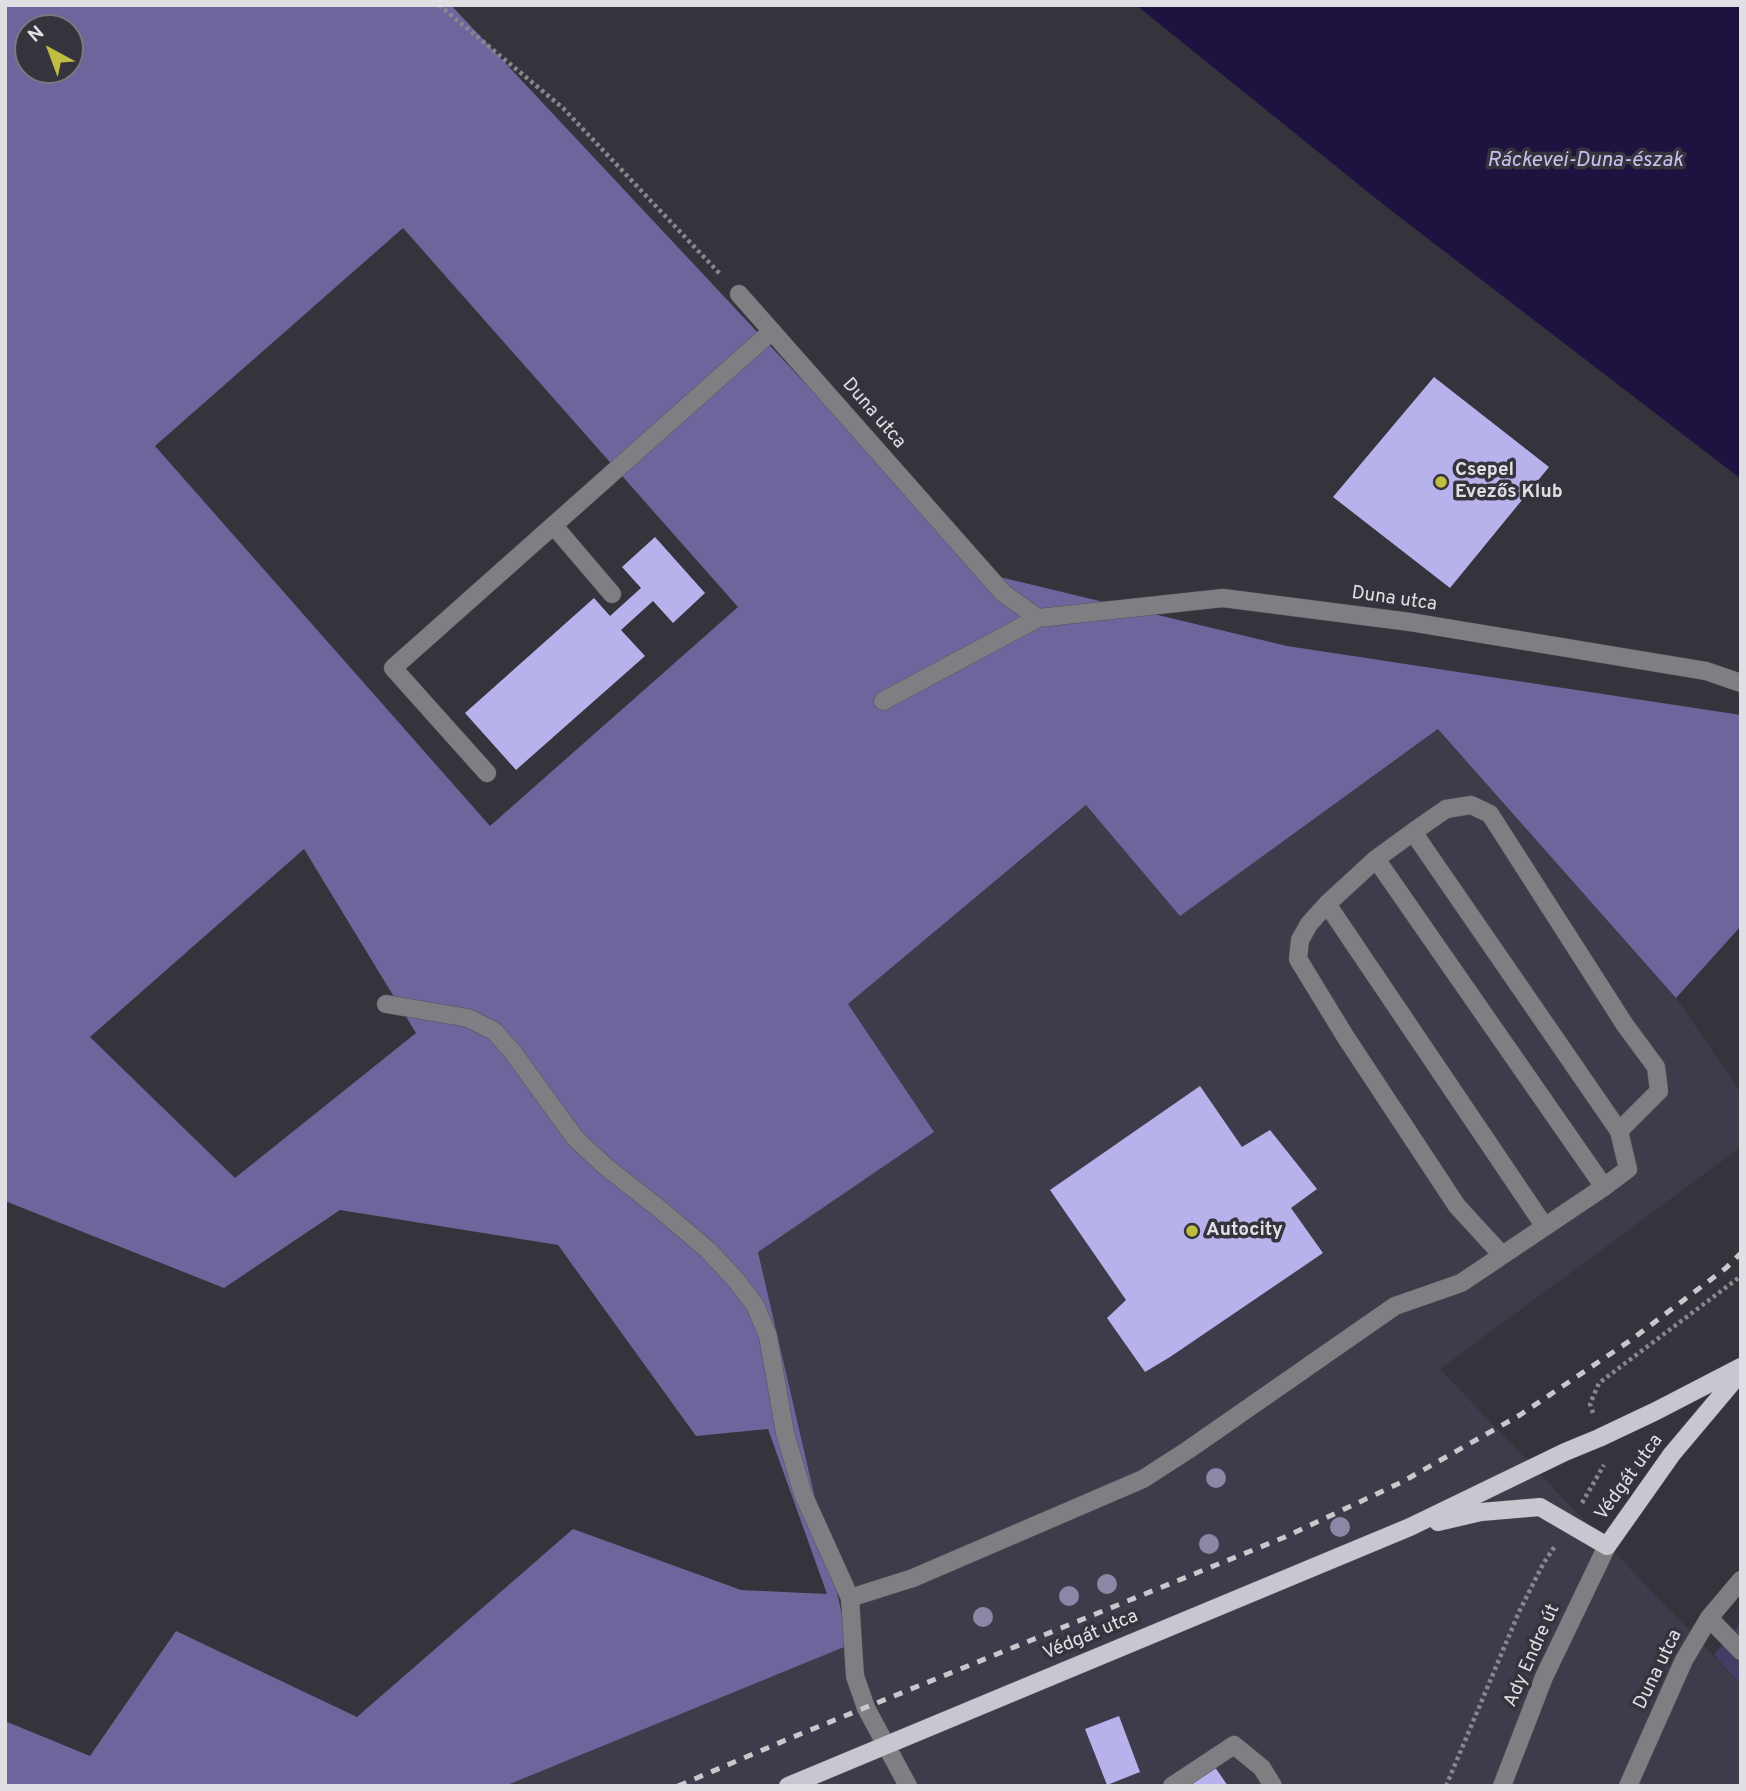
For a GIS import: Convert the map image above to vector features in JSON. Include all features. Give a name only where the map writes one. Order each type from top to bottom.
[{"type":"main road","name":"Védgát utca","points":[[788,1786],[1410,1528],[1741,1369]]},
{"type":"main road","name":"Védgát utca","points":[[1410,1528],[1481,1512],[1539,1507],[1607,1546],[1672,1454],[1741,1369]]},
{"type":"street","name":"Duna utca","points":[[739,294],[1003,593],[1038,618]]},
{"type":"street","points":[[487,773],[393,668],[772,331]]},
{"type":"street","points":[[554,526],[612,594]]},
{"type":"street","name":"Duna utca","points":[[883,701],[1038,618],[1223,598],[1410,622],[1693,668],[1741,683]]},
{"type":"street","points":[[1502,1255],[1457,1206],[1345,1036],[1298,958],[1300,940],[1327,904],[1376,859],[1446,809],[1471,805],[1490,814],[1625,1024],[1656,1067],[1659,1091],[1619,1131]]},
{"type":"street","points":[[850,1598],[913,1578],[1143,1479],[1395,1306],[1461,1283],[1628,1169],[1619,1131],[1413,832]]},
{"type":"street","points":[[1376,859],[1604,1187]]},
{"type":"street","points":[[1327,904],[1545,1227]]},
{"type":"street","points":[[386,1004],[468,1018],[494,1031],[512,1051],[575,1138],[606,1167],[708,1250],[755,1305],[768,1336],[785,1433],[803,1493],[850,1598],[855,1676],[866,1708],[908,1786]]},
{"type":"street","name":"Ady Endre út","points":[[1502,1786],[1544,1677],[1607,1546]]},
{"type":"street","name":"Duna utca","points":[[1628,1786],[1684,1660],[1709,1618],[1741,1580]]},
{"type":"street","points":[[1709,1618],[1741,1651]]},
{"type":"street","points":[[1172,1786],[1234,1745],[1262,1768],[1273,1786]]},
{"type":"path","points":[[439,5],[563,108],[739,294]]},
{"type":"shaded area","points":[[5,5],[451,5],[983,573],[1287,646],[1741,715],[1741,926],[1676,998],[1438,729],[1180,916],[1086,805],[848,1004],[934,1132],[758,1252],[849,1645],[505,1786],[5,1786],[5,1721],[90,1756],[176,1631],[357,1717],[573,1529],[741,1590],[827,1594],[768,1429],[696,1436],[558,1245],[340,1210],[224,1288],[5,1201]],"holes":[[[403,228],[738,607],[490,826],[155,446]],[[304,849],[416,1033],[235,1178],[90,1037]]]},
{"type":"shaded area","points":[[1439,729],[1676,998],[1741,1092],[1741,1147],[1440,1369],[1741,1685],[1741,1786],[505,1786],[849,1645],[758,1251],[934,1132],[848,1004],[1087,805],[1180,915]]},
{"type":"shaded area","points":[[1741,1623],[1741,1685],[1714,1655]]},
{"type":"water","name":"Ráckevei-Duna-észak","points":[[1136,5],[1741,5],[1741,479],[1384,205]]},
{"type":"building","name":"Csepel Evezős Klub","points":[[1434,377],[1549,467],[1450,588],[1333,497]]},
{"type":"building","points":[[655,537],[705,593],[673,623],[653,601],[621,630],[645,656],[516,770],[465,713],[594,598],[610,616],[641,588],[622,567]]},
{"type":"building","name":"Autocity","points":[[1200,1086],[1242,1147],[1270,1130],[1317,1189],[1291,1208],[1323,1253],[1145,1372],[1107,1318],[1126,1300],[1050,1190]]},
{"type":"building","points":[[1119,1716],[1140,1772],[1107,1785],[1085,1729]]},
{"type":"building","points":[[1210,1760],[1228,1786],[1174,1786]]},
{"type":"railway","points":[[678,1786],[1285,1537],[1402,1482],[1520,1415],[1631,1340],[1726,1268],[1741,1253]]},
{"type":"place","name":"Csepel Evezős Klub","points":[[1441,482]]},
{"type":"place","name":"Autocity","points":[[1192,1231]]}]
